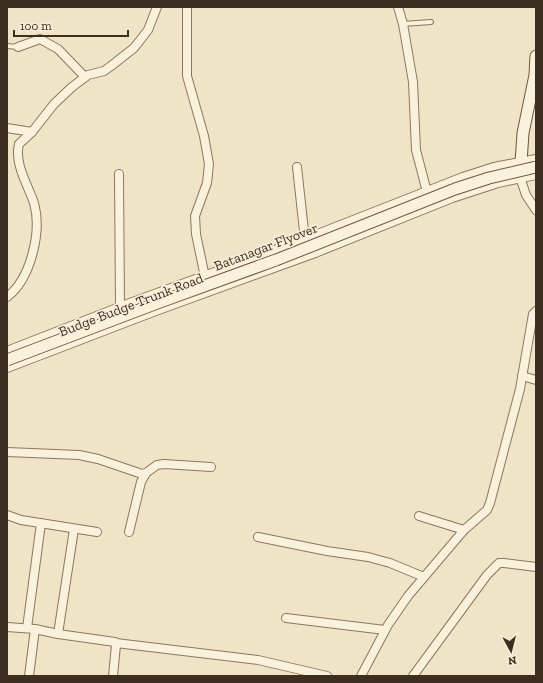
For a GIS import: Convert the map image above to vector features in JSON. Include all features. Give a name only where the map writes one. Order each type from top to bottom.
[{"type":"main road","points":[[520,177],[524,133],[535,75],[536,56]]},
{"type":"main road","name":"Batanagar Flyover","points":[[7,360],[276,260],[455,189],[489,178],[536,167]]},
{"type":"street","points":[[7,297],[21,283],[28,270],[33,251],[36,214],[34,203],[23,172],[18,147],[54,104],[72,87],[85,77],[107,68],[134,48],[148,30],[157,7]]},
{"type":"street","points":[[187,7],[186,76],[204,136],[209,164],[207,183],[195,216],[196,234],[206,277]]},
{"type":"street","points":[[398,7],[403,24],[414,90],[416,150],[427,192]]},
{"type":"street","points":[[18,47],[40,39],[58,49],[85,77]]},
{"type":"street","points":[[7,128],[32,132]]},
{"type":"street","name":"Budge Budge Trunk Road","points":[[7,352],[120,308],[305,240],[427,192],[488,170],[536,160]]},
{"type":"street","points":[[297,167],[305,240]]},
{"type":"street","points":[[120,174],[120,308]]},
{"type":"street","name":"Budge Budge Trunk Road","points":[[7,367],[146,313],[308,254],[452,197],[498,182],[536,174]]},
{"type":"street","points":[[520,177],[526,195],[536,210]]},
{"type":"street","points":[[361,676],[385,630],[408,596],[464,530],[487,510],[522,376],[533,314],[536,311]]},
{"type":"street","points":[[522,376],[536,380]]},
{"type":"street","points":[[7,452],[79,455],[98,459],[146,474]]},
{"type":"street","points":[[129,532],[141,482],[146,474],[157,464],[211,467]]},
{"type":"street","points":[[7,515],[21,520],[97,532]]},
{"type":"street","points":[[419,516],[464,530]]},
{"type":"street","points":[[29,676],[31,628],[41,523]]},
{"type":"street","points":[[58,634],[74,529]]},
{"type":"street","points":[[258,537],[327,551],[368,557],[390,563],[424,577]]},
{"type":"street","points":[[413,676],[487,575],[499,564],[504,563],[536,567]]},
{"type":"street","points":[[286,618],[385,630]]},
{"type":"street","points":[[7,627],[31,628],[58,634],[116,643],[258,660],[327,676]]},
{"type":"street","points":[[113,676],[116,643]]},
{"type":"lane","points":[[403,24],[431,22]]},
{"type":"lane","points":[[7,46],[18,47]]}]
